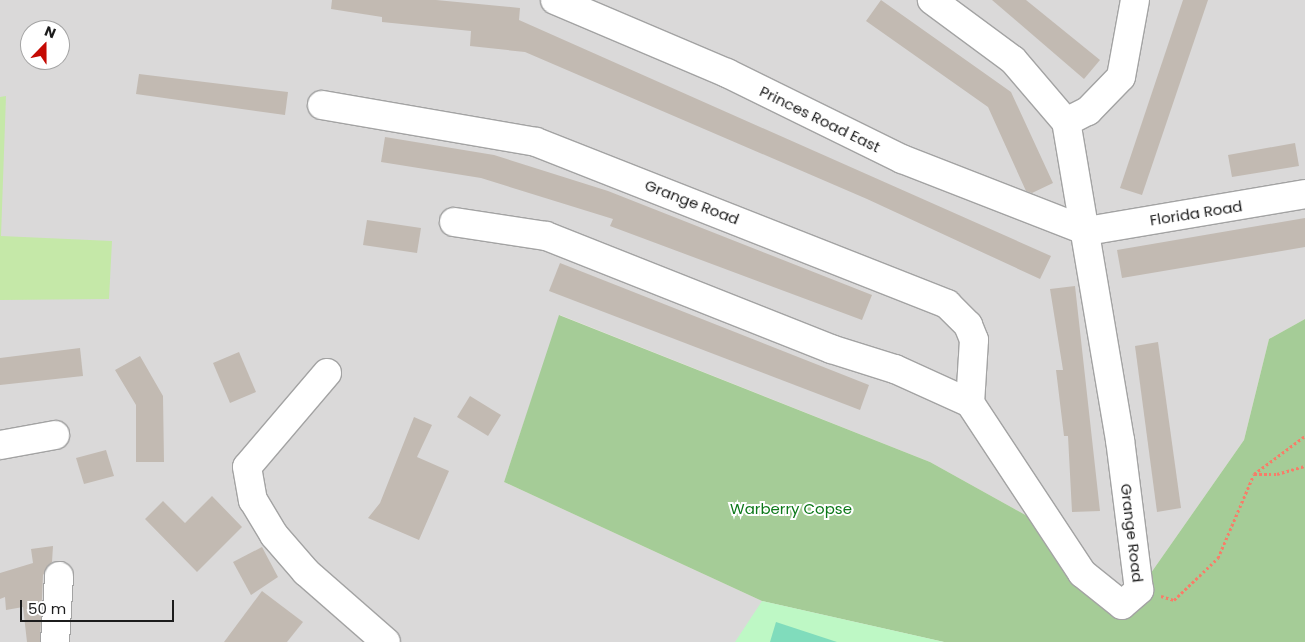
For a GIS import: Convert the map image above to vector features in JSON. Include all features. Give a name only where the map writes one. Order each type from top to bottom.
[{"type":"street","name":"Princes Road East","points":[[555,0],[726,73],[902,159],[1087,231]]},
{"type":"street","points":[[932,0],[1013,60],[1066,122],[1088,111],[1121,77],[1134,0]]},
{"type":"street","name":"Grange Road","points":[[322,105],[536,142],[947,304],[968,325],[974,340],[970,403],[1082,573],[1122,605],[1139,590],[1087,231],[1066,122]]},
{"type":"street","name":"Florida Road","points":[[1087,231],[1305,194]]},
{"type":"street","points":[[454,222],[546,236],[831,349],[895,369],[970,403]]},
{"type":"street","points":[[327,373],[248,467],[253,500],[274,535],[306,572],[383,641]]},
{"type":"street","points":[[0,445],[55,435]]},
{"type":"street","points":[[55,642],[59,576]]},
{"type":"path","points":[[1139,590],[1174,600],[1218,558],[1254,474],[1305,436]]},
{"type":"path","points":[[1254,474],[1278,474],[1305,466]]},
{"type":"shaded area","points":[[0,0],[1305,0],[1305,319],[1269,339],[1244,440],[1139,590],[1122,605],[1056,532],[930,462],[560,315],[504,482],[762,601],[944,642],[0,642]]},
{"type":"green space","points":[[6,96],[1,236],[112,241],[109,299],[0,300],[0,97]]},
{"type":"green space","name":"Warberry Copse","points":[[559,315],[930,462],[1056,532],[1122,605],[1139,590],[1244,440],[1269,339],[1305,319],[1305,642],[944,642],[762,601],[504,482]]},
{"type":"green space","points":[[762,601],[944,642],[735,642]]},
{"type":"green space","points":[[776,622],[837,642],[770,642]]},
{"type":"building","points":[[332,0],[436,0],[520,8],[519,20],[1051,256],[1040,279],[867,199],[525,52],[470,46],[471,31],[382,22],[382,17],[331,9]]},
{"type":"building","points":[[881,0],[1011,92],[1053,183],[1032,193],[1026,191],[988,107],[866,21]]},
{"type":"building","points":[[992,0],[1026,0],[1100,60],[1084,79]]},
{"type":"building","points":[[1183,0],[1208,0],[1142,195],[1120,188]]},
{"type":"building","points":[[139,74],[288,92],[285,115],[136,94]]},
{"type":"building","points":[[385,137],[494,155],[608,191],[872,295],[862,320],[610,226],[613,219],[481,178],[381,162]]},
{"type":"building","points":[[1295,143],[1299,166],[1232,177],[1228,155]]},
{"type":"building","points":[[1305,218],[1305,247],[1122,278],[1117,250]]},
{"type":"building","points":[[367,220],[421,228],[417,253],[363,245]]},
{"type":"building","points":[[560,263],[869,385],[860,410],[549,291]]},
{"type":"building","points":[[1075,286],[1100,511],[1072,512],[1068,436],[1064,436],[1056,370],[1063,370],[1050,289]]},
{"type":"building","points":[[1158,342],[1181,508],[1157,512],[1135,346]]},
{"type":"building","points":[[80,348],[83,376],[0,385],[0,358]]},
{"type":"building","points":[[239,352],[256,392],[230,403],[213,363]]},
{"type":"building","points":[[140,356],[163,396],[164,462],[136,462],[136,405],[115,370]]},
{"type":"building","points":[[470,396],[501,415],[488,436],[457,417]]},
{"type":"building","points":[[414,417],[432,425],[417,457],[449,471],[419,540],[368,518],[380,503]]},
{"type":"building","points":[[106,450],[114,476],[84,484],[76,458]]},
{"type":"building","points":[[212,496],[242,527],[197,572],[145,519],[163,501],[185,523]]},
{"type":"building","points":[[53,546],[52,562],[43,575],[40,642],[27,642],[23,607],[6,610],[5,597],[0,599],[0,573],[33,563],[31,549]]},
{"type":"building","points":[[262,547],[278,577],[251,595],[233,562]]},
{"type":"building","points":[[262,591],[303,622],[287,642],[224,642]]}]
